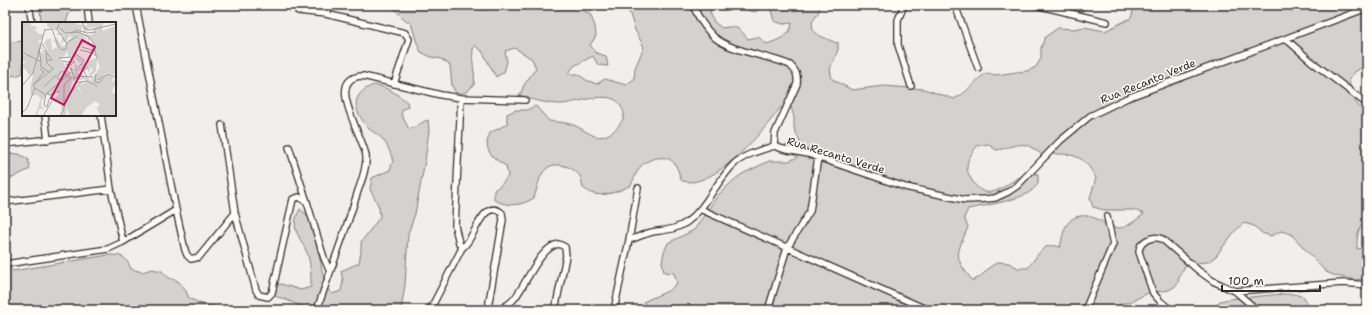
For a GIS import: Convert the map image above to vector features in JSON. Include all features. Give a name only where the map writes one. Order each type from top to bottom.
[{"type":"street","points":[[29,5],[32,22]]},
{"type":"street","points":[[87,5],[89,22]]},
{"type":"street","points":[[136,5],[176,210],[187,255],[191,259],[199,257],[235,213]]},
{"type":"street","points":[[326,14],[330,5]]},
{"type":"street","points":[[629,240],[682,226],[700,209],[726,173],[736,163],[748,155],[774,146],[775,133],[797,84],[798,76],[790,65],[782,61],[732,47],[712,36],[693,5]]},
{"type":"street","points":[[904,5],[898,20],[898,45],[911,86]]},
{"type":"street","points":[[955,5],[978,68]]},
{"type":"street","points":[[1036,5],[1108,22]]},
{"type":"street","name":"Rua Recanto Verde","points":[[774,146],[818,157],[905,187],[965,200],[996,198],[1016,186],[1060,141],[1090,116],[1127,98],[1367,8]]},
{"type":"street","points":[[298,11],[326,14],[397,30],[407,35],[408,39],[406,48],[394,84]]},
{"type":"street","points":[[1286,39],[1310,60],[1367,104]]},
{"type":"street","points":[[317,310],[354,205],[365,165],[366,155],[351,115],[345,92],[348,81],[357,76],[363,76],[441,95],[461,98],[525,100]]},
{"type":"street","points":[[461,98],[455,226],[459,243],[462,248]]},
{"type":"street","points":[[45,116],[48,140]]},
{"type":"street","points":[[101,116],[111,189],[123,242]]},
{"type":"street","points":[[222,125],[235,213],[256,290],[259,295],[268,297],[272,293],[293,199],[299,197],[307,202]]},
{"type":"street","points":[[5,144],[104,133]]},
{"type":"street","points":[[289,147],[324,258],[330,272]]},
{"type":"street","points":[[768,310],[787,248],[810,211],[818,157]]},
{"type":"street","points":[[614,310],[629,240],[638,188]]},
{"type":"street","points":[[5,202],[111,189]]},
{"type":"street","points":[[430,310],[462,248],[470,241],[483,215],[492,209],[502,213],[503,220],[489,302],[489,310]]},
{"type":"street","points":[[700,209],[928,310]]},
{"type":"street","points":[[5,264],[108,249],[123,242],[176,210]]},
{"type":"street","points":[[1085,310],[1113,244],[1107,217]]},
{"type":"street","points":[[1172,310],[1160,301],[1153,292],[1139,252],[1140,246],[1152,238],[1158,237],[1162,239],[1199,271],[1213,281],[1235,291],[1258,310]]},
{"type":"street","points":[[499,310],[508,305],[514,299],[529,273],[550,247],[559,244],[564,248],[566,256],[556,310]]},
{"type":"street","points":[[1235,291],[1343,283],[1367,286]]},
{"type":"shaded area","points":[[41,5],[78,5],[70,12],[66,22],[41,22]]},
{"type":"shaded area","points":[[390,5],[473,5],[483,11],[488,5],[573,5],[590,14],[595,26],[596,36],[590,45],[596,53],[606,56],[608,66],[598,65],[593,56],[574,66],[568,74],[578,74],[586,80],[597,84],[605,79],[626,85],[634,79],[635,68],[644,47],[635,30],[627,5],[713,5],[710,12],[714,22],[722,28],[737,28],[748,39],[758,37],[767,44],[787,34],[792,23],[783,24],[774,21],[771,10],[763,6],[755,12],[744,9],[744,5],[821,5],[818,13],[812,21],[813,31],[816,34],[836,43],[838,42],[838,50],[830,69],[832,79],[852,90],[883,86],[924,89],[954,99],[964,93],[986,73],[996,75],[1027,71],[1036,67],[1041,58],[1041,48],[1045,37],[1058,28],[1074,29],[1084,27],[1105,31],[1131,18],[1135,5],[1367,5],[1367,65],[1356,71],[1349,79],[1354,99],[1359,107],[1367,114],[1367,219],[1359,229],[1357,249],[1367,247],[1367,278],[1356,280],[1336,276],[1326,272],[1291,234],[1281,231],[1271,236],[1262,233],[1254,226],[1244,223],[1235,231],[1216,256],[1208,262],[1195,263],[1185,266],[1177,285],[1169,290],[1148,293],[1130,302],[1120,304],[1114,310],[648,310],[643,302],[670,290],[677,283],[674,273],[664,272],[662,262],[668,243],[694,230],[718,195],[742,174],[769,161],[789,161],[798,157],[802,147],[794,128],[794,117],[791,107],[780,108],[773,118],[740,153],[728,164],[703,179],[691,182],[682,181],[673,162],[669,159],[660,158],[649,160],[641,166],[631,185],[611,193],[601,195],[590,193],[583,188],[581,178],[575,171],[565,166],[555,165],[550,166],[544,172],[540,179],[534,198],[524,203],[514,205],[504,204],[494,200],[494,190],[502,184],[508,176],[506,166],[496,160],[491,154],[487,147],[487,143],[490,133],[507,124],[507,114],[516,110],[526,110],[536,106],[549,121],[573,125],[592,135],[600,137],[609,134],[617,128],[623,119],[624,111],[616,100],[610,98],[592,98],[565,104],[558,104],[538,101],[520,95],[524,85],[536,68],[532,59],[515,48],[505,51],[507,62],[504,72],[496,77],[482,51],[474,45],[474,85],[466,92],[457,95],[452,86],[450,65],[441,59],[431,57],[421,52],[411,23],[404,19]],"holes":[[[988,144],[996,150],[1015,145],[1026,145],[1045,155],[1065,154],[1077,157],[1085,162],[1096,178],[1090,198],[1093,207],[1104,210],[1134,210],[1144,214],[1123,228],[1111,226],[1095,218],[1086,216],[1077,217],[1066,226],[1060,247],[1052,246],[1044,248],[1028,268],[1018,268],[1009,263],[998,262],[973,281],[966,273],[958,255],[961,243],[968,227],[964,218],[968,209],[1019,197],[1031,191],[1038,184],[1038,174],[1028,174],[998,190],[991,192],[984,191],[977,187],[968,172],[968,160],[977,146]]]},
{"type":"shaded area","points":[[1048,5],[1088,5],[1082,11],[1067,17],[1063,12]]},
{"type":"shaded area","points":[[22,41],[22,73],[16,76],[5,74],[5,43]]},
{"type":"shaded area","points":[[374,85],[388,89],[407,102],[408,107],[403,109],[401,114],[409,129],[428,120],[429,130],[425,161],[415,214],[408,234],[405,285],[401,310],[307,310],[287,300],[266,294],[270,286],[281,284],[301,290],[311,287],[309,260],[297,233],[295,223],[300,209],[308,216],[312,225],[325,286],[332,294],[341,291],[343,281],[341,271],[359,263],[361,242],[380,217],[379,207],[370,189],[372,178],[390,170],[393,161],[389,150],[381,137],[369,129],[359,115],[357,109],[356,104],[359,95]]},
{"type":"shaded area","points":[[5,153],[19,154],[28,159],[30,169],[12,178],[5,173]]},
{"type":"shaded area","points":[[5,241],[8,246],[8,257],[6,263],[13,271],[108,255],[117,255],[123,257],[127,261],[131,269],[142,272],[152,269],[162,271],[169,278],[178,281],[185,289],[189,298],[199,303],[227,310],[5,310]]},
{"type":"shaded area","points":[[1294,294],[1304,297],[1308,310],[1213,310],[1220,301]]}]
